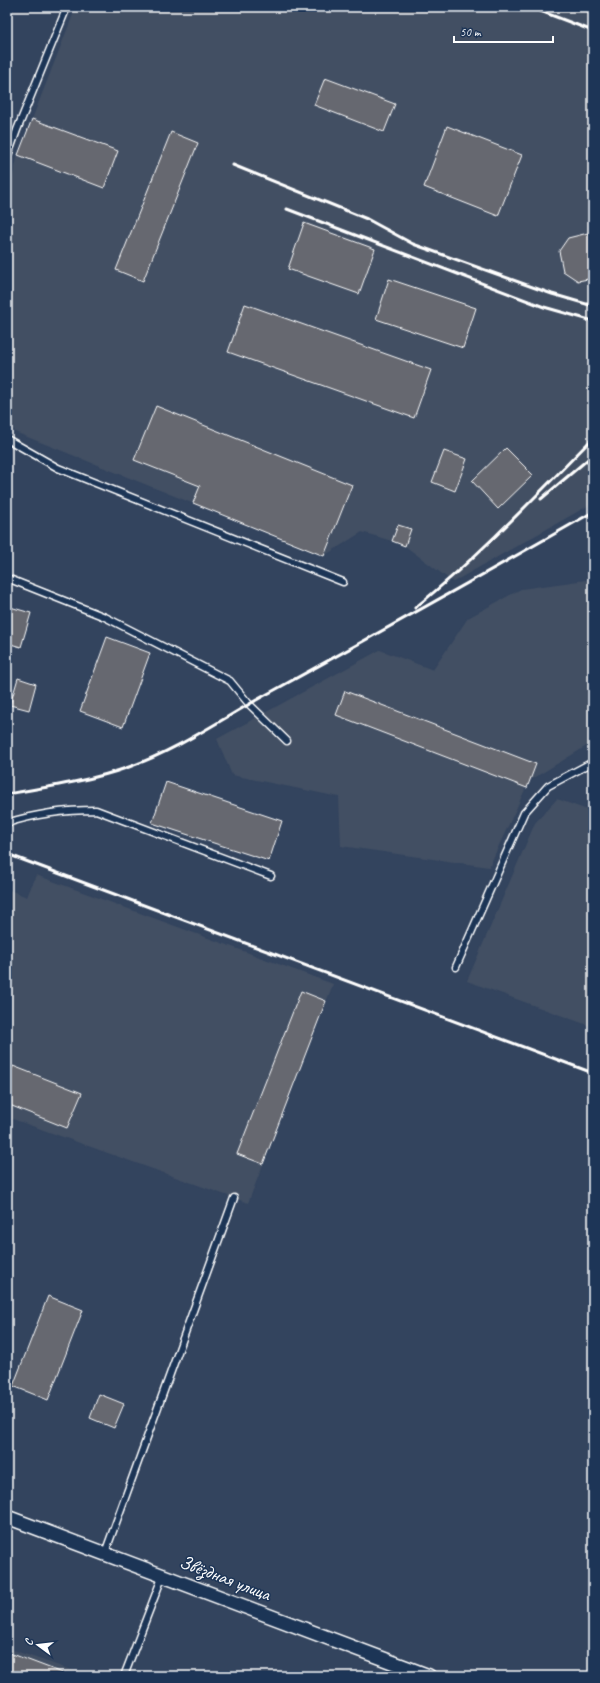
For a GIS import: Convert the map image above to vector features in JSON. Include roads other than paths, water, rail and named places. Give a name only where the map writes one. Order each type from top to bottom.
[{"type":"street","name":"Звёздная улица","points":[[7,1517],[429,1676]]},
{"type":"lane","points":[[7,158],[16,130],[67,7]]},
{"type":"lane","points":[[7,439],[58,468],[343,582]]},
{"type":"lane","points":[[7,578],[105,617],[230,680],[249,704],[286,741]]},
{"type":"lane","points":[[456,967],[524,813],[548,786],[593,762]]},
{"type":"lane","points":[[7,823],[21,819],[81,810],[96,810],[270,876]]},
{"type":"lane","points":[[105,1553],[234,1198]]},
{"type":"lane","points":[[124,1676],[163,1575]]},
{"type":"railway","points":[[530,7],[593,31]]},
{"type":"railway","points":[[233,165],[367,219],[413,244],[552,294],[593,306]]},
{"type":"railway","points":[[287,209],[544,307],[593,321]]},
{"type":"railway","points":[[415,608],[484,547],[593,438]]},
{"type":"railway","points":[[541,499],[593,455]]},
{"type":"railway","points":[[7,794],[99,776],[148,760],[202,732],[593,512]]},
{"type":"railway","points":[[7,854],[593,1073]]}]
